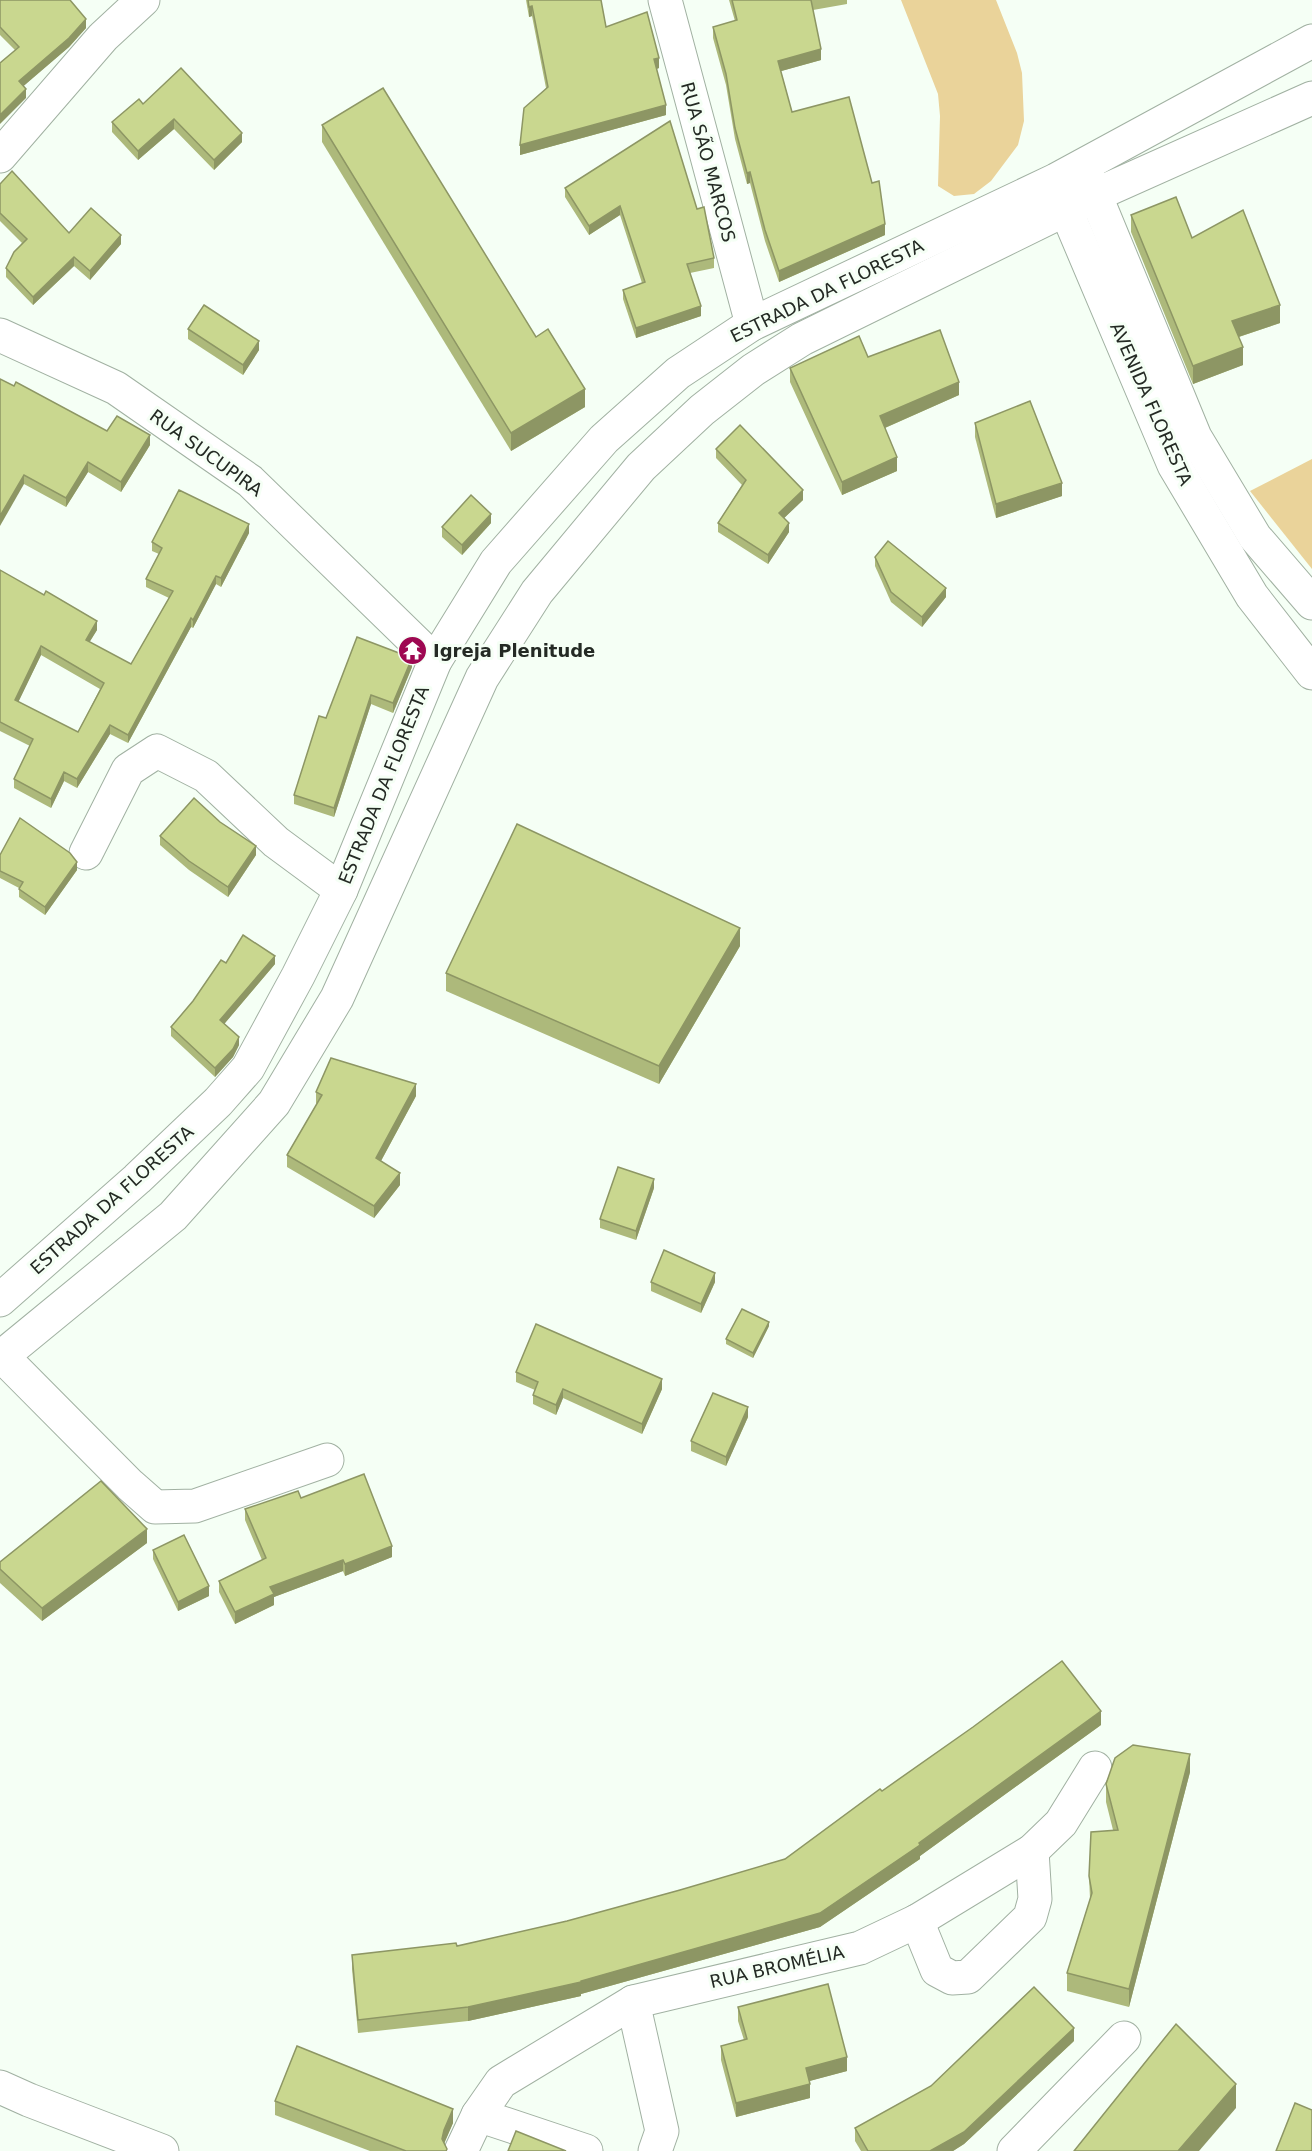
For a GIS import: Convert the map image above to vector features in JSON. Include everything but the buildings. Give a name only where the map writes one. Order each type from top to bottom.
[{"type":"street","points":[[0,156],[103,37],[143,0]]},
{"type":"street","name":"RUA SÃO MARCOS","points":[[665,0],[752,324]]},
{"type":"street","name":"ESTRADA DA FLORESTA","points":[[1,1357],[173,1216],[274,1103],[338,998],[482,678],[537,592],[641,467],[702,410],[753,370],[802,339],[1312,41]]},
{"type":"street","name":"ESTRADA DA FLORESTA","points":[[0,1300],[137,1179],[218,1102],[248,1068],[298,976],[340,890],[435,661],[496,562],[604,439],[678,373],[752,324],[1068,185],[1095,195],[1312,98]]},
{"type":"street","name":"AVENIDA FLORESTA","points":[[1068,185],[1174,465],[1252,596],[1312,673]]},
{"type":"street","name":"AVENIDA FLORESTA","points":[[1095,195],[1195,437],[1255,537],[1312,603]]},
{"type":"street","name":"RUA SUCUPIRA","points":[[0,335],[116,388],[250,481],[435,661]]},
{"type":"street","points":[[86,853],[128,770],[157,751],[206,776],[276,842],[340,890]]},
{"type":"street","points":[[1,1357],[155,1507],[195,1506],[327,1460]]},
{"type":"street","name":"RUA BROMÉLIA","points":[[461,2151],[478,2115],[501,2082],[633,2002],[860,1948],[917,1921],[1032,1851],[1061,1823],[1095,1768]]},
{"type":"street","points":[[917,1921],[937,1970],[952,1978],[968,1977],[1030,1917],[1035,1899],[1032,1851]]},
{"type":"street","points":[[633,2002],[662,2131],[655,2151]]},
{"type":"street","points":[[1014,2151],[1124,2038]]},
{"type":"street","points":[[0,2087],[162,2151]]},
{"type":"street","points":[[478,2115],[586,2151]]},
{"type":"shaded area","points":[[901,0],[996,0],[1017,53],[1022,73],[1024,121],[1018,145],[991,181],[974,194],[954,196],[938,186],[940,116],[938,94]]},
{"type":"shaded area","points":[[1312,459],[1312,569],[1250,491]]},
{"type":"place","name":"Igreja Plenitude","points":[[412,651]]}]
